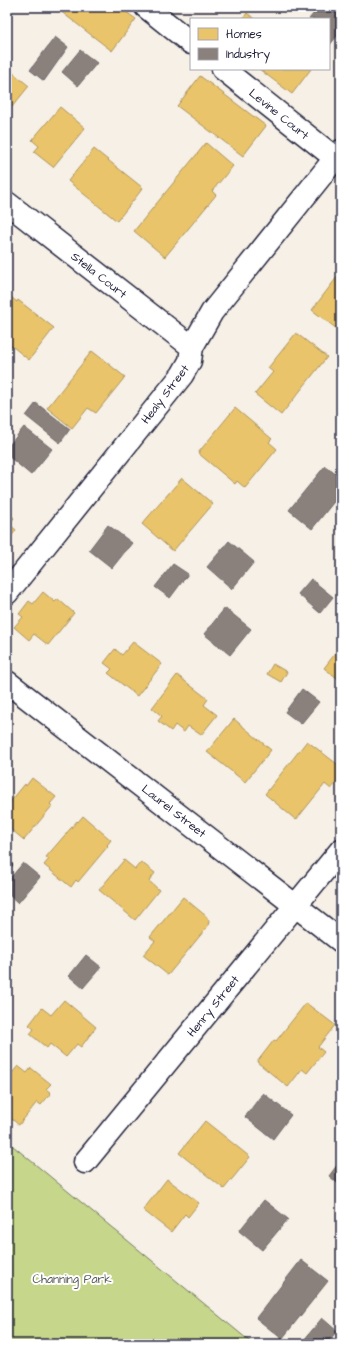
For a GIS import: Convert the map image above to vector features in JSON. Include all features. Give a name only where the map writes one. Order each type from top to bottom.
[{"type":"street","points":[[146,7],[190,42]]},
{"type":"street","name":"Levine Court","points":[[224,70],[338,155]]},
{"type":"street","name":"Healy Street","points":[[7,593],[182,375],[190,361],[192,347],[212,312],[338,155]]},
{"type":"street","name":"Stella Court","points":[[7,204],[192,347]]},
{"type":"street","name":"Laurel Street","points":[[7,682],[341,941]]},
{"type":"street","name":"Henry Street","points":[[85,1162],[341,850]]},
{"type":"green space","name":"Channing Park","points":[[7,1141],[253,1344],[7,1344]]},
{"type":"building: Homes","points":[[55,7],[119,7],[136,19],[112,51]]},
{"type":"building: Homes","points":[[247,13],[254,18],[244,18]]},
{"type":"building: Homes","points":[[7,68],[29,86],[7,113]]},
{"type":"building: Homes","points":[[260,70],[310,70],[292,94]]},
{"type":"building: Homes","points":[[200,76],[266,126],[243,156],[177,106]]},
{"type":"building: Homes","points":[[60,107],[85,128],[53,167],[34,152],[39,146],[32,140]]},
{"type":"building: Homes","points":[[206,143],[233,166],[212,191],[216,195],[165,257],[134,231]]},
{"type":"building: Homes","points":[[94,149],[143,188],[117,221],[68,181]]},
{"type":"building: Homes","points":[[341,272],[341,332],[312,310]]},
{"type":"building: Homes","points":[[7,294],[17,302],[18,300],[54,328],[29,360],[7,342]]},
{"type":"building: Homes","points":[[296,333],[327,357],[281,415],[255,394],[273,372],[268,368]]},
{"type":"building: Homes","points":[[92,351],[125,377],[96,413],[88,408],[72,428],[47,408]]},
{"type":"building: Homes","points":[[235,408],[272,439],[269,442],[277,449],[245,488],[237,481],[235,484],[198,453]]},
{"type":"building: Homes","points":[[182,478],[213,504],[173,551],[142,524]]},
{"type":"building: Homes","points":[[7,512],[14,518],[9,524],[16,530],[7,542]]},
{"type":"building: Homes","points":[[43,592],[55,602],[58,599],[74,613],[48,645],[34,634],[29,640],[14,627],[23,617],[19,614],[29,601],[33,604]]},
{"type":"building: Homes","points":[[133,642],[162,664],[137,696],[108,673],[112,669],[104,663],[115,649],[122,655]]},
{"type":"building: Homes","points":[[338,650],[341,653],[341,681],[324,668]]},
{"type":"building: Homes","points":[[273,664],[287,672],[281,682],[267,674]]},
{"type":"building: Homes","points":[[177,675],[208,699],[204,705],[217,715],[201,735],[188,726],[184,732],[175,725],[171,731],[158,721],[162,716],[152,708]]},
{"type":"building: Homes","points":[[234,719],[271,750],[245,782],[207,752]]},
{"type":"building: Homes","points":[[307,741],[341,767],[341,777],[331,789],[325,784],[296,820],[265,794]]},
{"type":"building: Homes","points":[[32,778],[56,797],[50,804],[52,806],[24,840],[7,826],[7,806],[25,784],[26,786]]},
{"type":"building: Homes","points":[[83,816],[111,840],[107,845],[108,846],[78,882],[76,880],[71,887],[44,865],[49,859],[46,857]]},
{"type":"building: Homes","points":[[124,860],[135,869],[141,862],[155,873],[149,881],[159,890],[135,920],[99,890]]},
{"type":"building: Homes","points":[[183,897],[206,916],[209,921],[208,926],[168,975],[143,955],[155,941],[150,937]]},
{"type":"building: Homes","points":[[64,1000],[96,1027],[81,1047],[77,1044],[66,1057],[50,1044],[47,1048],[30,1034],[34,1029],[29,1025],[42,1008],[51,1015]]},
{"type":"building: Homes","points":[[306,1003],[335,1025],[318,1047],[324,1052],[307,1073],[302,1069],[288,1087],[257,1062]]},
{"type":"building: Homes","points":[[18,1066],[27,1073],[31,1068],[51,1084],[46,1089],[51,1093],[41,1105],[37,1102],[19,1125],[7,1115],[7,1079]]},
{"type":"building: Homes","points":[[205,1121],[250,1157],[224,1189],[179,1153]]},
{"type":"building: Homes","points":[[167,1179],[199,1203],[188,1217],[185,1214],[171,1232],[143,1210]]},
{"type":"building: Industry","points":[[319,7],[341,7],[341,31],[330,45],[330,18],[310,18]]},
{"type":"building: Industry","points":[[55,37],[68,47],[44,81],[30,70]]},
{"type":"building: Industry","points":[[80,50],[97,63],[78,86],[62,72]]},
{"type":"building: Industry","points":[[36,403],[70,429],[60,443],[26,416]]},
{"type":"building: Industry","points":[[24,427],[52,449],[31,475],[7,455],[7,448]]},
{"type":"building: Industry","points":[[325,466],[341,478],[341,493],[312,529],[289,510]]},
{"type":"building: Industry","points":[[108,525],[132,543],[112,568],[89,550]]},
{"type":"building: Industry","points":[[229,541],[254,562],[232,589],[207,567]]},
{"type":"building: Industry","points":[[173,564],[188,574],[170,598],[155,587]]},
{"type":"building: Industry","points":[[311,579],[333,597],[320,613],[298,594]]},
{"type":"building: Industry","points":[[225,608],[251,629],[230,655],[204,634]]},
{"type":"building: Industry","points":[[302,689],[319,702],[301,724],[285,712]]},
{"type":"building: Industry","points":[[7,860],[13,865],[7,872]]},
{"type":"building: Industry","points":[[23,863],[40,877],[18,903],[7,893],[7,882]]},
{"type":"building: Industry","points":[[86,955],[101,967],[83,988],[69,976]]},
{"type":"building: Industry","points":[[263,1093],[291,1115],[273,1139],[245,1117]]},
{"type":"building: Industry","points":[[341,1160],[341,1186],[329,1176]]},
{"type":"building: Industry","points":[[264,1200],[288,1219],[262,1250],[239,1231]]},
{"type":"building: Industry","points":[[301,1260],[328,1281],[282,1339],[256,1318]]},
{"type":"building: Industry","points":[[322,1318],[337,1331],[326,1344],[308,1344],[304,1340]]}]
